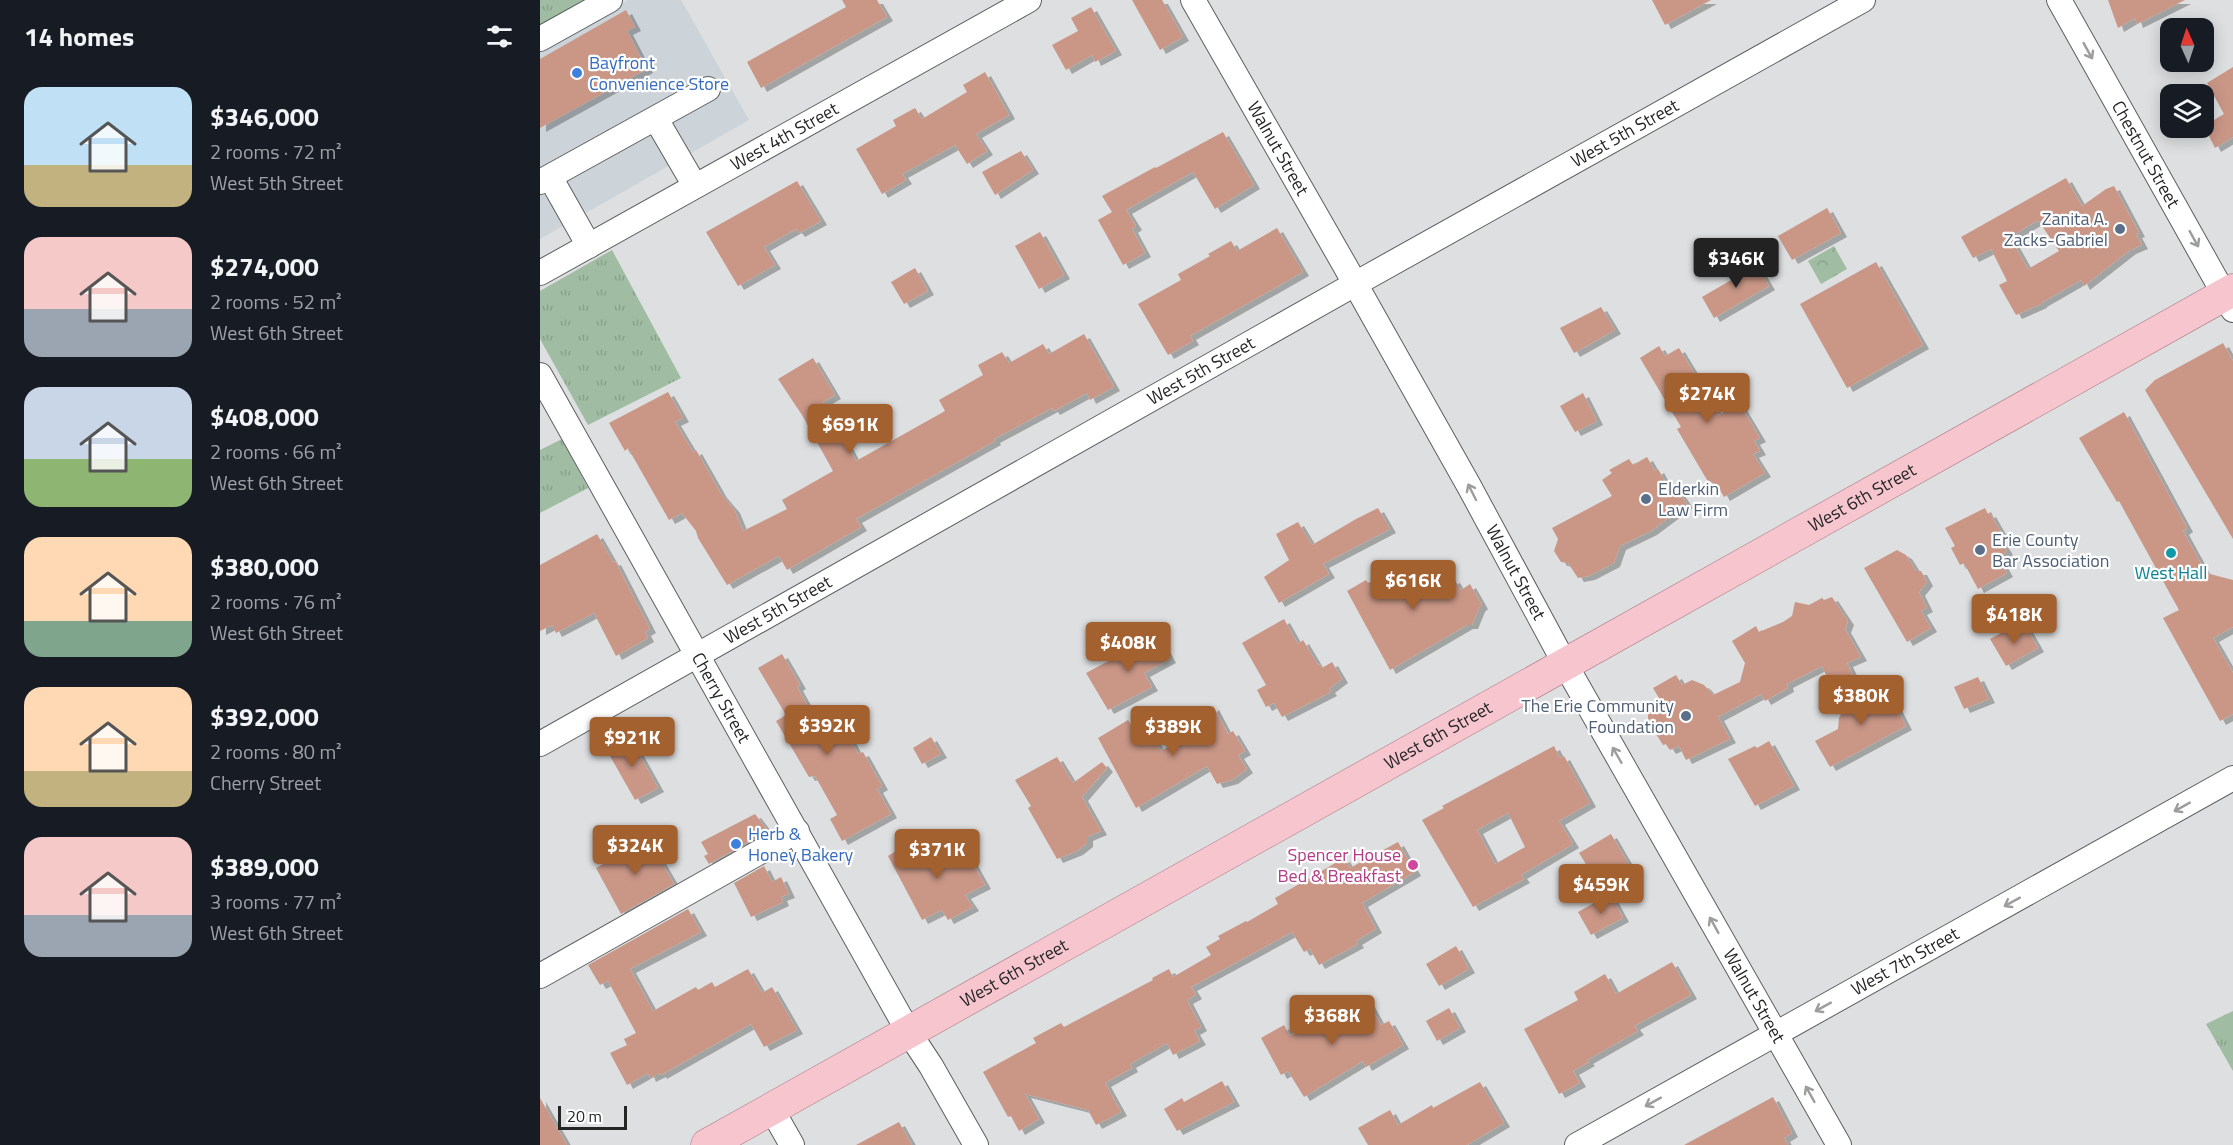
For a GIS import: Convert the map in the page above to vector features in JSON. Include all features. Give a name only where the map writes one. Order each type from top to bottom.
[{"type":"main road","name":"West 6th Street","points":[[707,1145],[1565,664],[2230,298]]},
{"type":"street","points":[[540,39],[610,0]]},
{"type":"street","name":"West 4th Street","points":[[540,273],[1029,0]]},
{"type":"street","name":"Walnut Street","points":[[1193,0],[1469,486],[1565,664],[1839,1145]]},
{"type":"street","name":"West 5th Street","points":[[540,744],[1863,0]]},
{"type":"street","name":"Chestnut Street","points":[[2059,0],[2230,298]]},
{"type":"street","points":[[589,246],[545,179],[708,89]]},
{"type":"street","points":[[656,119],[696,186]]},
{"type":"street","name":"Cherry Street","points":[[540,375],[908,1031],[931,1066],[975,1145]]},
{"type":"street","name":"West 7th Street","points":[[1577,1145],[2233,778]]},
{"type":"street","points":[[540,975],[797,831]]},
{"type":"street","points":[[771,1108],[792,1145]]},
{"type":"shaded area","points":[[628,0],[681,0],[749,120],[540,239],[540,49]]},
{"type":"green space","points":[[540,0],[596,0],[540,30]]},
{"type":"green space","points":[[1834,246],[1847,269],[1821,284],[1808,261]]},
{"type":"green space","points":[[612,250],[681,378],[588,425],[540,339],[540,291]]},
{"type":"green space","points":[[562,439],[588,488],[540,513],[540,450]]},
{"type":"green space","points":[[2233,1011],[2233,1071],[2206,1024]]},
{"type":"building","points":[[842,0],[877,0],[887,17],[761,88],[747,62],[846,7]]},
{"type":"building","points":[[1132,0],[1162,0],[1183,37],[1160,50]]},
{"type":"building","points":[[1652,0],[1711,0],[1665,25]]},
{"type":"building","points":[[2108,0],[2185,0],[2137,24],[2135,18],[2118,28]]},
{"type":"building","points":[[1091,7],[1116,51],[1095,62],[1092,55],[1066,70],[1052,45],[1078,31],[1071,18]]},
{"type":"building","points":[[626,10],[635,27],[627,31],[647,69],[540,128],[540,59]]},
{"type":"building","points":[[2233,67],[2233,137],[2215,148],[2210,138],[2214,138],[2214,120],[2224,114],[2214,96],[2214,84],[2207,83]]},
{"type":"building","points":[[985,72],[1009,115],[976,134],[987,151],[967,164],[955,145],[902,174],[906,180],[882,194],[856,149],[896,126],[893,120],[915,108],[922,119],[967,92],[963,85]]},
{"type":"building","points":[[1223,132],[1254,185],[1215,209],[1193,172],[1126,210],[1136,226],[1132,229],[1145,253],[1123,265],[1098,220],[1112,212],[1102,196]]},
{"type":"building","points":[[1021,151],[1033,170],[995,195],[982,172]]},
{"type":"building","points":[[2066,178],[2082,206],[2114,186],[2139,233],[2136,234],[2142,245],[2130,250],[2084,286],[2081,280],[2041,304],[2016,315],[1999,285],[2007,281],[1991,249],[1973,258],[1961,237]],"holes":[[[2038,220],[2059,251],[2028,269],[2010,237]]]},
{"type":"building","points":[[797,181],[821,221],[799,233],[796,229],[764,247],[775,265],[738,286],[706,232]]},
{"type":"building","points":[[1827,208],[1841,233],[1792,260],[1778,236]]},
{"type":"building","points":[[1277,228],[1303,272],[1190,336],[1193,341],[1168,355],[1138,304],[1181,280],[1178,274],[1231,241],[1237,251]]},
{"type":"building","points":[[1040,232],[1064,275],[1039,289],[1015,246]]},
{"type":"building","points":[[1748,258],[1754,268],[1757,266],[1769,286],[1714,318],[1702,297],[1738,276],[1733,266]]},
{"type":"building","points":[[1876,262],[1923,345],[1847,388],[1800,304]]},
{"type":"building","points":[[915,268],[928,291],[904,304],[891,282]]},
{"type":"building","points":[[1601,307],[1615,330],[1574,353],[1560,328]]},
{"type":"building","points":[[1084,334],[1114,387],[1090,400],[1087,393],[1054,411],[1052,408],[994,439],[995,441],[856,519],[861,527],[787,570],[779,556],[727,585],[696,531],[682,513],[669,520],[628,448],[625,451],[609,423],[668,392],[683,418],[675,422],[693,452],[696,450],[721,494],[734,509],[743,531],[787,509],[782,500],[833,471],[802,415],[778,379],[813,358],[835,395],[823,402],[856,461],[945,411],[939,400],[983,375],[978,365],[1002,352],[1009,363],[1043,344],[1049,354]]},
{"type":"building","points":[[2223,343],[2233,361],[2233,539],[2145,390],[2155,380]]},
{"type":"building","points":[[1659,346],[1665,356],[1679,348],[1719,415],[1739,403],[1760,438],[1754,441],[1760,451],[1753,454],[1765,473],[1724,497],[1717,485],[1707,480],[1677,429],[1681,427],[1640,358]]},
{"type":"building","points":[[1583,393],[1597,421],[1575,432],[1560,406]]},
{"type":"building","name":"West Hall","points":[[2124,412],[2187,528],[2183,531],[2206,573],[2233,580],[2233,627],[2213,638],[2233,673],[2233,714],[2220,721],[2163,618],[2179,610],[2119,501],[2117,502],[2079,438]]},
{"type":"building","points":[[1647,457],[1655,471],[1658,469],[1671,492],[1677,489],[1687,504],[1651,531],[1620,546],[1614,563],[1589,576],[1578,578],[1568,563],[1561,562],[1554,551],[1558,539],[1552,528],[1612,496],[1602,480],[1612,473],[1609,470],[1629,459],[1633,465]]},
{"type":"building","points":[[1378,508],[1390,529],[1323,564],[1329,574],[1279,603],[1264,577],[1289,560],[1276,534],[1298,522],[1312,545]]},
{"type":"building","points":[[1985,508],[2006,541],[2002,543],[2007,551],[1999,559],[2007,573],[1978,589],[1964,563],[1960,565],[1951,548],[1955,546],[1945,528]]},
{"type":"building","points":[[597,534],[613,562],[615,561],[650,629],[645,632],[648,638],[616,656],[594,613],[556,633],[552,625],[540,631],[540,565]]},
{"type":"building","points":[[1897,550],[1906,555],[1916,571],[1921,571],[1927,582],[1919,592],[1927,608],[1921,611],[1931,628],[1907,642],[1864,568]]},
{"type":"building","points":[[1416,562],[1426,580],[1443,572],[1448,582],[1454,579],[1461,590],[1470,584],[1482,605],[1472,625],[1467,625],[1390,670],[1347,591],[1366,580],[1368,583]]},
{"type":"building","points":[[1832,597],[1848,621],[1845,629],[1861,657],[1847,663],[1853,676],[1831,686],[1822,666],[1787,684],[1788,688],[1765,701],[1761,694],[1718,717],[1730,739],[1686,760],[1679,746],[1670,750],[1666,744],[1663,745],[1648,721],[1648,705],[1659,698],[1653,688],[1676,675],[1682,685],[1692,680],[1704,685],[1713,695],[1740,682],[1745,663],[1732,641],[1756,626],[1759,632],[1783,622],[1792,616],[1795,602],[1809,605],[1822,598],[1824,600]]},
{"type":"building","points":[[1284,619],[1298,644],[1303,640],[1318,665],[1320,664],[1322,668],[1332,662],[1342,679],[1329,689],[1331,692],[1282,717],[1274,703],[1266,707],[1257,690],[1266,685],[1242,643]]},
{"type":"building","points":[[2025,625],[2038,648],[2006,666],[1990,639],[2008,629],[2011,633]]},
{"type":"building","points":[[1157,635],[1170,659],[1144,673],[1152,687],[1108,710],[1086,673]]},
{"type":"building","points":[[782,654],[800,685],[797,687],[825,737],[844,728],[858,754],[863,752],[882,786],[877,789],[891,814],[842,841],[830,819],[837,815],[815,776],[809,777],[776,721],[786,715],[758,668]]},
{"type":"building","points":[[1978,677],[1989,699],[1964,709],[1954,687]]},
{"type":"building","points":[[1857,683],[1867,702],[1888,691],[1906,726],[1830,767],[1815,741],[1838,729],[1839,718]]},
{"type":"building","points":[[1213,706],[1228,734],[1233,731],[1245,751],[1238,755],[1247,769],[1232,780],[1217,784],[1207,766],[1136,808],[1098,738],[1128,720],[1140,741],[1149,731],[1161,751],[1193,733],[1186,721],[1202,717]]},
{"type":"building","points":[[629,736],[658,788],[635,800],[606,749]]},
{"type":"building","points":[[931,737],[941,754],[922,764],[913,748]]},
{"type":"building","points":[[1769,741],[1794,786],[1755,806],[1728,759]]},
{"type":"building","points":[[1554,746],[1560,758],[1564,756],[1590,803],[1559,821],[1573,844],[1521,875],[1524,879],[1473,907],[1422,820],[1444,808],[1442,806]],"holes":[[[1508,813],[1525,847],[1495,864],[1477,830]]]},
{"type":"building","points":[[1057,757],[1073,783],[1102,762],[1107,768],[1082,797],[1101,831],[1087,837],[1087,843],[1077,851],[1057,859],[1028,808],[1031,806],[1015,780]]},
{"type":"building","points":[[755,814],[768,831],[709,864],[704,856],[708,854],[701,842]]},
{"type":"building","points":[[1611,834],[1633,872],[1602,890],[1579,853]]},
{"type":"building","points":[[648,839],[674,884],[621,914],[596,868]]},
{"type":"building","points":[[1398,842],[1415,872],[1362,903],[1376,929],[1356,941],[1358,944],[1319,965],[1310,949],[1304,952],[1292,932],[1191,987],[1196,995],[1187,1000],[1201,1027],[1194,1031],[1200,1041],[1173,1055],[1167,1043],[1130,1064],[1132,1068],[1105,1083],[1121,1112],[1096,1125],[1088,1110],[1025,1094],[1039,1119],[1019,1131],[1011,1116],[1008,1117],[983,1072],[1036,1043],[1033,1038],[1061,1023],[1064,1027],[1153,980],[1152,978],[1169,969],[1173,977],[1211,955],[1206,947],[1220,939],[1218,936],[1278,904],[1275,898],[1344,858],[1350,868]]},
{"type":"building","points":[[909,843],[913,851],[916,850],[919,855],[931,849],[935,858],[962,844],[985,885],[965,895],[973,907],[948,920],[942,910],[922,920],[888,856]]},
{"type":"building","points":[[764,866],[772,882],[781,877],[789,894],[781,897],[783,902],[751,917],[734,883]]},
{"type":"building","points":[[1610,894],[1623,918],[1591,935],[1578,912]]},
{"type":"building","points":[[688,909],[701,932],[630,969],[653,1011],[696,987],[698,990],[712,982],[715,987],[748,969],[762,993],[772,987],[797,1030],[764,1047],[751,1024],[661,1075],[660,1073],[650,1078],[648,1073],[627,1085],[610,1053],[627,1045],[624,1039],[636,1033],[608,981],[600,985],[588,965]]},
{"type":"building","points":[[1456,946],[1469,969],[1439,986],[1426,964]]},
{"type":"building","points":[[1672,962],[1691,995],[1634,1026],[1638,1031],[1587,1060],[1589,1062],[1573,1071],[1580,1083],[1559,1094],[1524,1029],[1578,1000],[1574,992],[1605,974],[1616,994]]},
{"type":"building","points":[[1365,996],[1381,1025],[1389,1021],[1403,1045],[1366,1067],[1363,1061],[1304,1097],[1288,1071],[1281,1075],[1261,1038],[1284,1025],[1290,1036]]},
{"type":"building","points":[[1449,1008],[1460,1028],[1437,1041],[1426,1021]]},
{"type":"building","points":[[1222,1081],[1234,1102],[1177,1131],[1164,1109],[1182,1098],[1184,1102]]},
{"type":"building","points":[[1480,1082],[1504,1123],[1467,1145],[1368,1145],[1358,1128],[1390,1110],[1398,1125],[1432,1105],[1433,1108]]},
{"type":"building","points":[[1773,1097],[1792,1133],[1784,1138],[1788,1145],[1684,1145]]},
{"type":"building","points":[[540,1098],[567,1145],[540,1145]]},
{"type":"building","points":[[899,1122],[912,1145],[856,1145]]},
{"type":"place","name":"Bayfront Convenience Store","points":[[577,73]]},
{"type":"place","name":"Zanita A. Zacks-Gabriel","points":[[2120,229]]},
{"type":"place","name":"Elderkin Law Firm","points":[[1646,499]]},
{"type":"place","name":"Erie County Bar Association","points":[[1980,550]]},
{"type":"place","name":"West Hall","points":[[2171,553]]},
{"type":"place","name":"The Erie Community Foundation","points":[[1686,716]]},
{"type":"place","name":"Herb & Honey Bakery","points":[[736,844]]},
{"type":"place","name":"Spencer House Bed & Breakfast","points":[[1413,865]]}]
